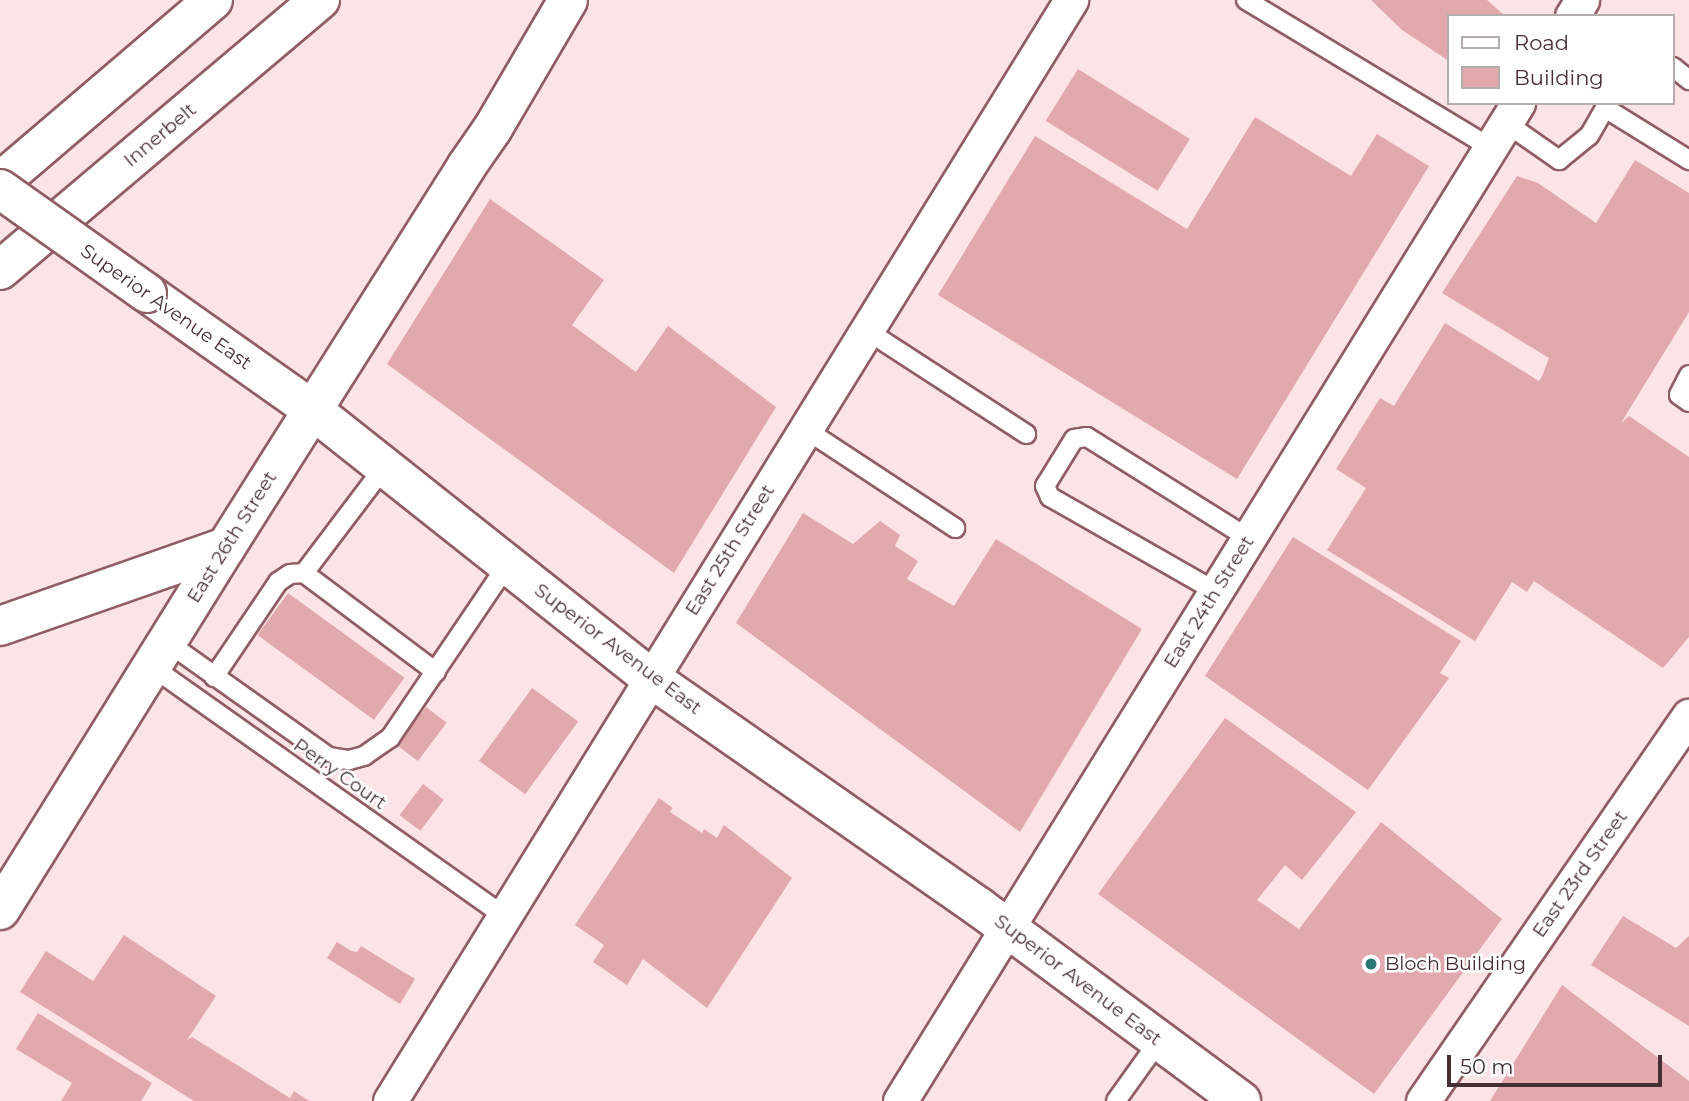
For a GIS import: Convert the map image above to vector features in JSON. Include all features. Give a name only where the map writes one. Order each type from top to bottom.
[{"type":"main road","points":[[0,182],[213,0]]},
{"type":"main road","name":"Innerbelt","points":[[0,270],[320,0]]},
{"type":"main road","name":"East 26th Street","points":[[0,910],[310,408],[347,356],[493,128],[568,0]]},
{"type":"main road","name":"Superior Avenue East","points":[[0,189],[310,408],[652,679],[1006,927],[1241,1101]]},
{"type":"main road","points":[[0,626],[226,547]]},
{"type":"street","name":"East 25th Street","points":[[390,1101],[1071,0]]},
{"type":"street","name":"East 24th Street","points":[[900,1101],[1505,124]]},
{"type":"street","name":"East 23rd Street","points":[[1423,1101],[1688,719]]},
{"type":"lane","points":[[1247,0],[1448,97]]},
{"type":"lane","points":[[1675,69],[1689,80]]},
{"type":"lane","points":[[1465,105],[1505,124],[1559,160],[1588,136],[1606,106],[1689,160]]},
{"type":"lane","points":[[866,330],[1026,433]]},
{"type":"lane","points":[[1684,399],[1689,375]]},
{"type":"lane","points":[[805,429],[955,528]]},
{"type":"lane","points":[[1216,591],[1050,497],[1045,486],[1074,439],[1087,438],[1248,538]]},
{"type":"lane","points":[[304,573],[385,466]]},
{"type":"lane","points":[[159,654],[214,677],[329,757],[349,760],[364,756],[390,738],[507,565]]},
{"type":"lane","points":[[214,677],[278,582],[290,573],[304,573],[436,672]]},
{"type":"lane","name":"Perry Court","points":[[159,654],[504,916]]},
{"type":"lane","points":[[1116,1101],[1159,1041]]},
{"type":"building","points":[[1371,0],[1487,0],[1503,14],[1448,14],[1448,60],[1402,30]]},
{"type":"building","points":[[1078,69],[1190,139],[1158,191],[1046,121]]},
{"type":"building","points":[[1255,117],[1351,176],[1377,134],[1429,166],[1237,479],[938,295],[1035,136],[1187,229]]},
{"type":"building","points":[[1635,160],[1689,193],[1689,312],[1621,423],[1629,416],[1689,457],[1689,637],[1663,668],[1534,581],[1527,592],[1512,582],[1475,641],[1327,550],[1366,488],[1336,469],[1380,398],[1394,406],[1445,323],[1539,381],[1543,374],[1549,358],[1442,293],[1517,176],[1538,183],[1596,223]]},
{"type":"building","points":[[490,199],[604,280],[572,325],[636,372],[668,326],[776,407],[674,573],[387,364]]},
{"type":"building","points":[[803,513],[853,544],[880,521],[900,535],[895,546],[918,561],[907,579],[954,606],[996,539],[1142,629],[1020,832],[736,623]]},
{"type":"building","points":[[1293,537],[1461,641],[1440,673],[1449,678],[1368,790],[1205,676]]},
{"type":"building","points":[[288,593],[404,678],[374,720],[257,635]]},
{"type":"building","points":[[532,688],[578,722],[525,794],[479,761]]},
{"type":"building","points":[[426,707],[447,723],[418,761],[397,745]]},
{"type":"building","points":[[1225,718],[1356,812],[1302,880],[1285,865],[1257,900],[1299,929],[1381,822],[1502,919],[1374,1094],[1098,894]]},
{"type":"building","points":[[423,784],[444,800],[420,831],[400,815]]},
{"type":"building","points":[[659,798],[673,808],[670,812],[702,833],[704,829],[717,838],[724,825],[792,878],[707,1008],[643,959],[627,985],[593,962],[604,945],[575,925]]},
{"type":"building","points":[[1623,916],[1676,948],[1689,936],[1689,1026],[1591,965]]},
{"type":"building","points":[[124,935],[216,996],[187,1040],[192,1037],[290,1098],[294,1091],[309,1101],[194,1101],[20,992],[46,951],[93,981]]},
{"type":"building","points":[[337,942],[357,952],[361,946],[415,979],[400,1004],[327,958]]},
{"type":"building","points":[[1562,985],[1689,1081],[1689,1101],[1490,1101]]},
{"type":"building","points":[[38,1013],[152,1083],[141,1101],[61,1101],[72,1083],[16,1049]]},
{"type":"place","name":"Bloch Building","points":[[1371,964]]}]
